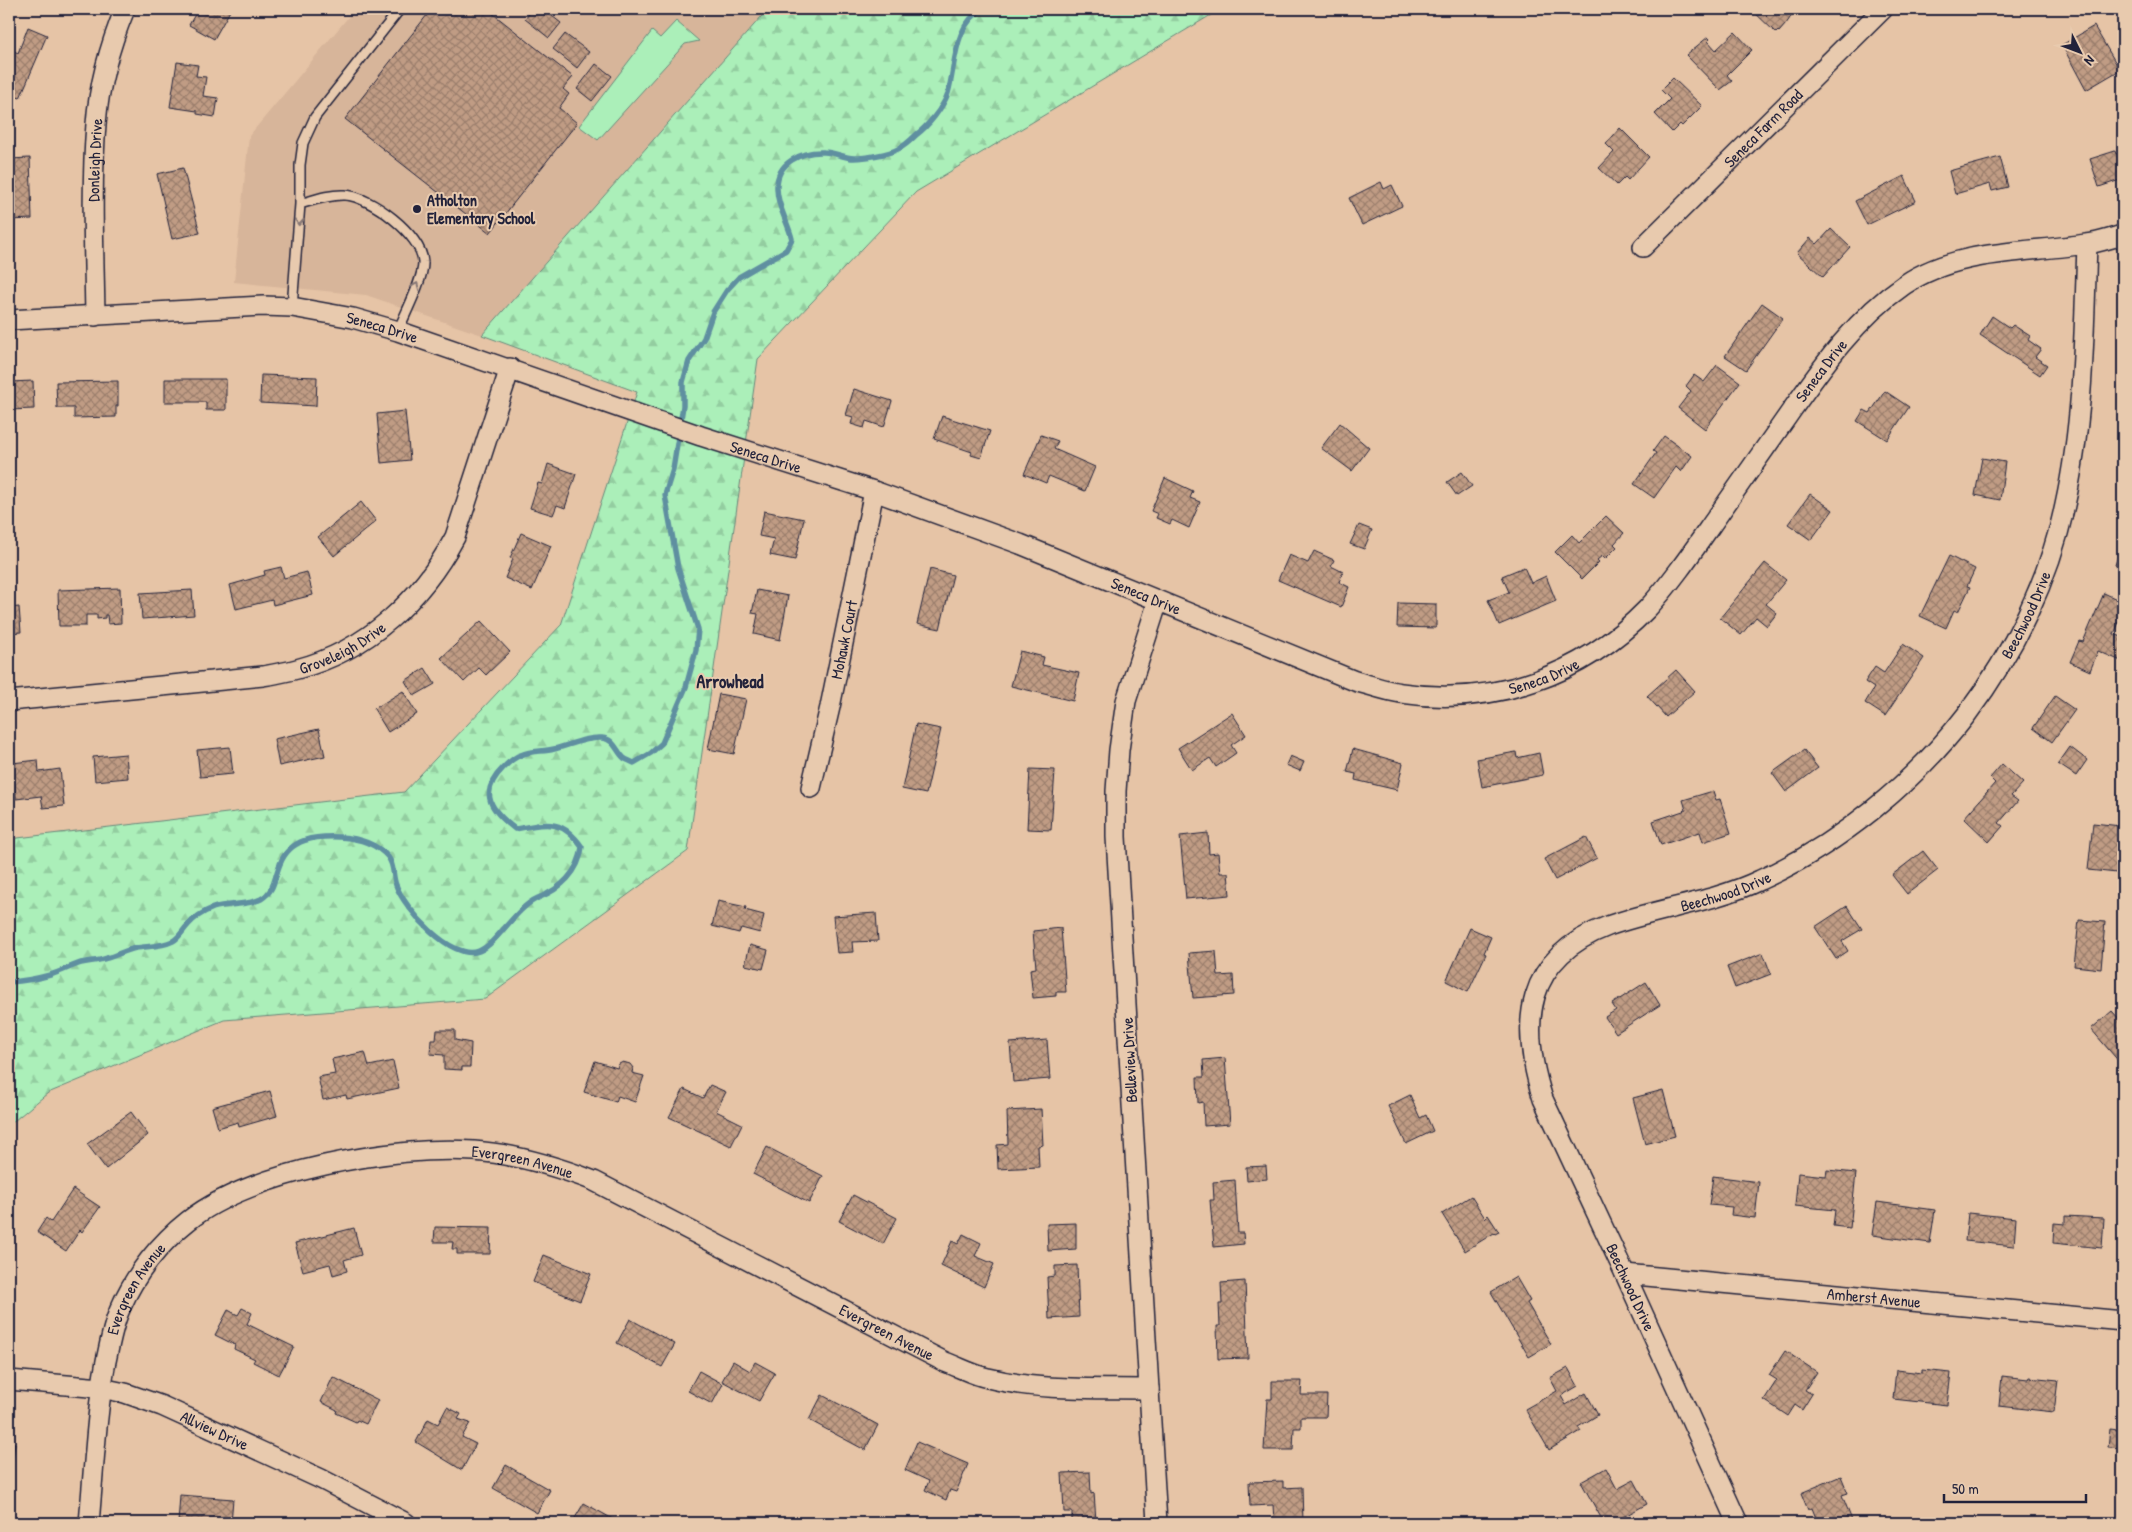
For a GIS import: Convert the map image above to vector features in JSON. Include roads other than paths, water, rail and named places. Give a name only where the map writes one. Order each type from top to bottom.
[{"type":"street","name":"Donleigh Drive","points":[[95,316],[96,122],[103,76],[115,33],[125,9]]},
{"type":"street","name":"Seneca Farm Road","points":[[1643,247],[1883,9]]},
{"type":"street","name":"Seneca Drive","points":[[9,320],[263,306],[292,307],[353,318],[510,368],[702,436],[874,491],[1020,544],[1355,681],[1399,693],[1436,697],[1477,695],[1520,688],[1556,674],[1590,655],[1620,632],[1645,610],[1667,586],[1822,366],[1879,305],[1906,284],[1936,269],[1967,260],[2013,251],[2087,244],[2123,235]]},
{"type":"street","name":"Beechwood Drive","points":[[1738,1523],[1543,1099],[1536,1078],[1529,1038],[1529,1018],[1541,980],[1564,953],[1583,937],[1610,926],[1728,893],[1758,882],[1814,852],[1854,823],[1903,782],[1938,748],[1966,715],[1989,682],[2037,596],[2065,506],[2081,395],[2087,244]]},
{"type":"street","name":"Groveleigh Drive","points":[[9,701],[263,676],[298,669],[326,659],[386,624],[425,585],[455,537],[510,368]]},
{"type":"street","name":"Mohawk Court","points":[[811,788],[830,707],[874,491]]},
{"type":"street","name":"Belleview Drive","points":[[1157,1523],[1116,847],[1116,791],[1119,750],[1126,701],[1158,601]]},
{"type":"street","name":"Evergreen Avenue","points":[[89,1523],[101,1388],[110,1341],[124,1300],[132,1285],[162,1244],[188,1220],[216,1203],[251,1187],[291,1174],[346,1162],[437,1149],[515,1156],[553,1166],[594,1181],[944,1362],[985,1378],[1046,1388],[1149,1389]]},
{"type":"street","name":"Amherst Avenue","points":[[1625,1274],[2123,1321]]},
{"type":"street","name":"Allview Drive","points":[[9,1380],[101,1388],[125,1393],[162,1406],[321,1479],[406,1523]]},
{"type":"lane","points":[[292,307],[300,204],[300,165],[303,143],[315,117],[400,9]]},
{"type":"lane","points":[[300,204],[335,195],[358,198],[373,205],[408,231],[416,241],[421,250],[423,263],[421,274],[398,331]]},
{"type":"waterway","points":[[9,982],[30,980],[132,949],[173,941],[193,920],[206,911],[219,906],[243,904],[266,896],[274,884],[284,855],[297,844],[313,838],[346,838],[366,842],[378,848],[390,860],[396,885],[409,907],[419,919],[443,941],[456,949],[468,952],[479,951],[486,947],[530,903],[554,890],[568,879],[577,864],[582,847],[574,837],[567,831],[552,825],[535,825],[515,829],[494,809],[489,794],[495,777],[503,768],[518,756],[529,752],[554,749],[590,739],[602,738],[610,741],[624,758],[634,763],[651,753],[662,743],[686,687],[696,650],[698,629],[678,568],[665,495],[673,469],[683,406],[683,382],[689,361],[704,338],[713,312],[727,290],[739,277],[786,250],[792,239],[777,195],[778,179],[785,165],[799,156],[815,152],[828,152],[850,158],[858,158],[889,153],[905,145],[930,122],[943,105],[951,82],[957,46],[961,35],[973,16],[983,9]]},
{"type":"place","name":"Atholton Elementary School","points":[[417,209]]},
{"type":"district","name":"Arrowhead","points":[[730,682]]}]
